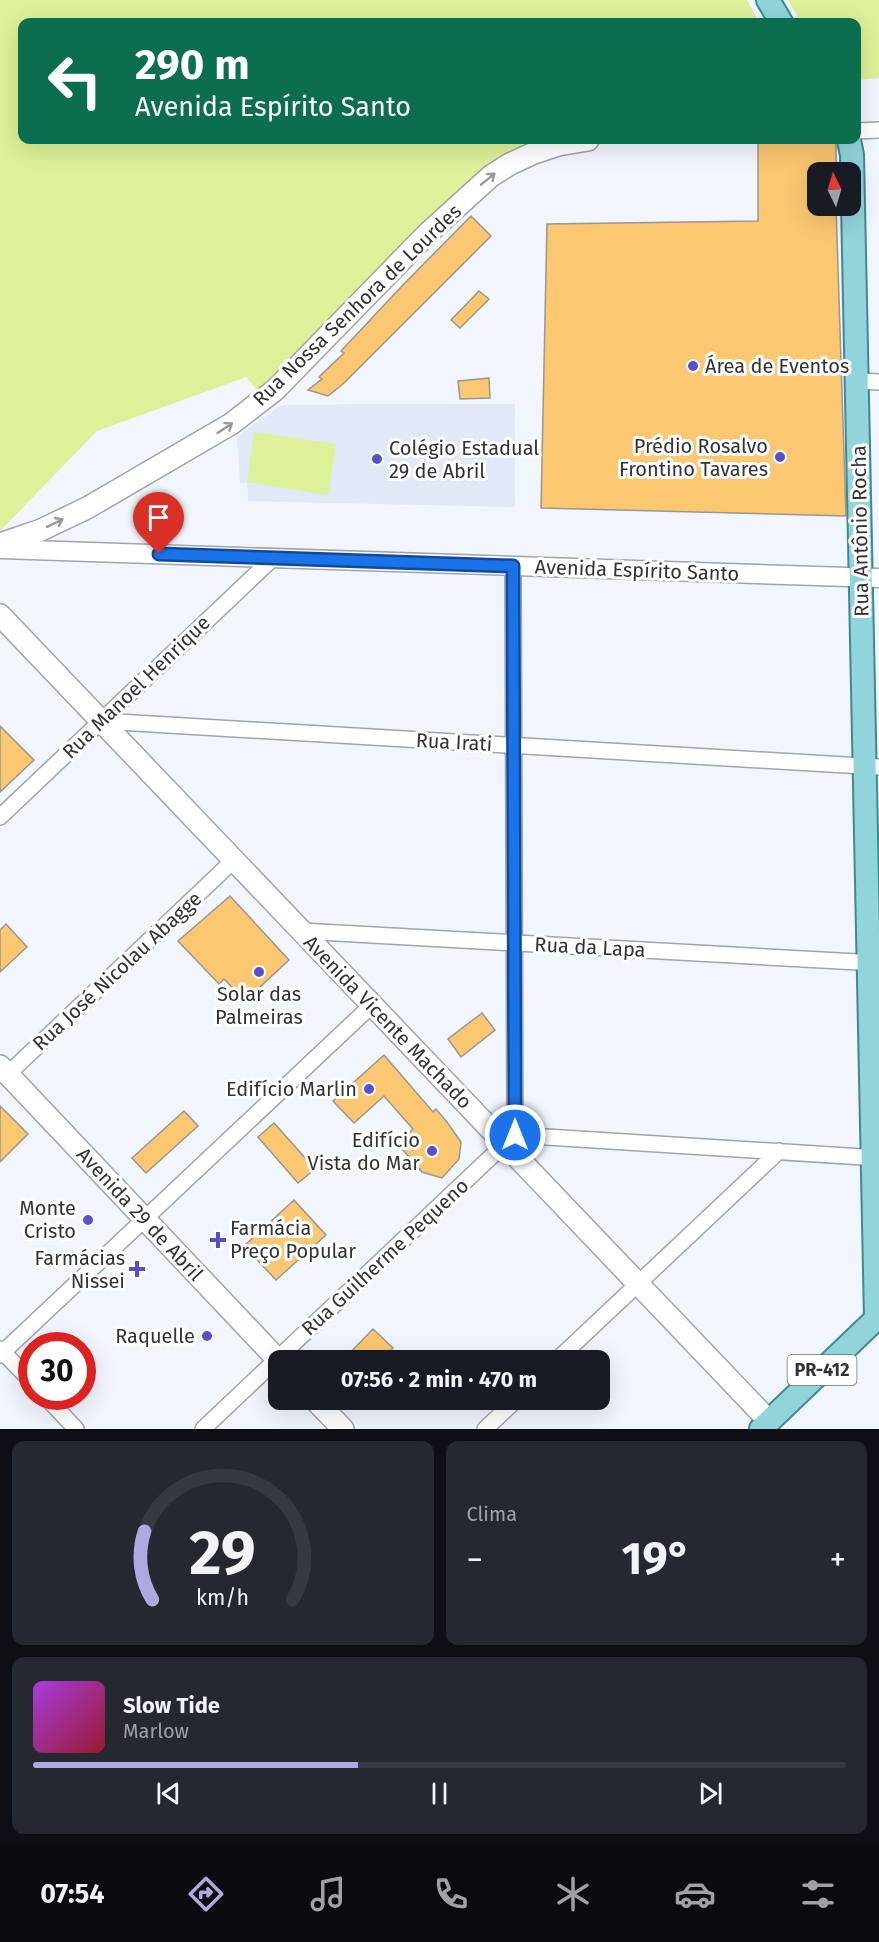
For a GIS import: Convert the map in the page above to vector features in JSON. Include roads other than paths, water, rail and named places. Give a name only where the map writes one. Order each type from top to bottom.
[{"type":"main road","points":[[768,0],[779,18]]},
{"type":"main road","name":"Rua Nossa Senhora de Lourdes","points":[[0,544],[41,530],[87,508],[212,436],[255,406],[304,361],[427,234],[491,176],[534,153],[564,144]]},
{"type":"main road","name":"Rua Antônio Rocha","points":[[850,144],[868,382],[878,1317]]},
{"type":"main road","name":"Avenida Vicente Machado","points":[[0,615],[372,1005],[510,1140],[768,1426]]},
{"type":"main road","name":"Avenida 29 de Abril","points":[[2,1074],[145,1219],[269,1350]]},
{"type":"main road","name":"PR-412","points":[[768,1426],[878,1317]]},
{"type":"main road","points":[[325,1410],[343,1429]]},
{"type":"street","points":[[861,131],[879,130]]},
{"type":"street","name":"Avenida Espírito Santo","points":[[0,549],[870,577]]},
{"type":"street","name":"Rua Manoel Henrique","points":[[0,817],[273,558]]},
{"type":"street","points":[[513,566],[514,943],[510,1140],[876,1157]]},
{"type":"street","name":"Rua Irati","points":[[101,721],[872,767]]},
{"type":"street","name":"Rua José Nicolau Abagge","points":[[2,1074],[234,860]]},
{"type":"street","name":"Rua da Lapa","points":[[302,931],[874,963]]},
{"type":"street","points":[[18,1368],[1,1352],[372,1005]]},
{"type":"street","name":"Rua Guilherme Pequeno","points":[[289,1350],[510,1140]]},
{"type":"street","points":[[568,1350],[779,1151]]},
{"type":"street","name":"Rua Guilherme Pequeno","points":[[203,1429],[268,1369]]},
{"type":"street","points":[[58,1410],[76,1429]]},
{"type":"street","points":[[485,1429],[505,1410]]},
{"type":"place","name":"Área de Eventos","points":[[693,366]]},
{"type":"place","name":"Prédio Rosalvo Frontino Tavares","points":[[780,457]]},
{"type":"place","name":"Colégio Estadual 29 de Abril","points":[[377,459]]},
{"type":"place","name":"Solar das Palmeiras","points":[[259,972]]},
{"type":"place","name":"Edifício Marlin","points":[[369,1089]]},
{"type":"place","name":"Edifício Vista do Mar","points":[[432,1151]]},
{"type":"place","name":"Monte Cristo","points":[[88,1220]]},
{"type":"place","name":"Farmácia Preço Popular","points":[[218,1240]]},
{"type":"place","name":"Farmácias Nissei","points":[[137,1269]]},
{"type":"place","name":"Raquelle","points":[[207,1336]]}]
